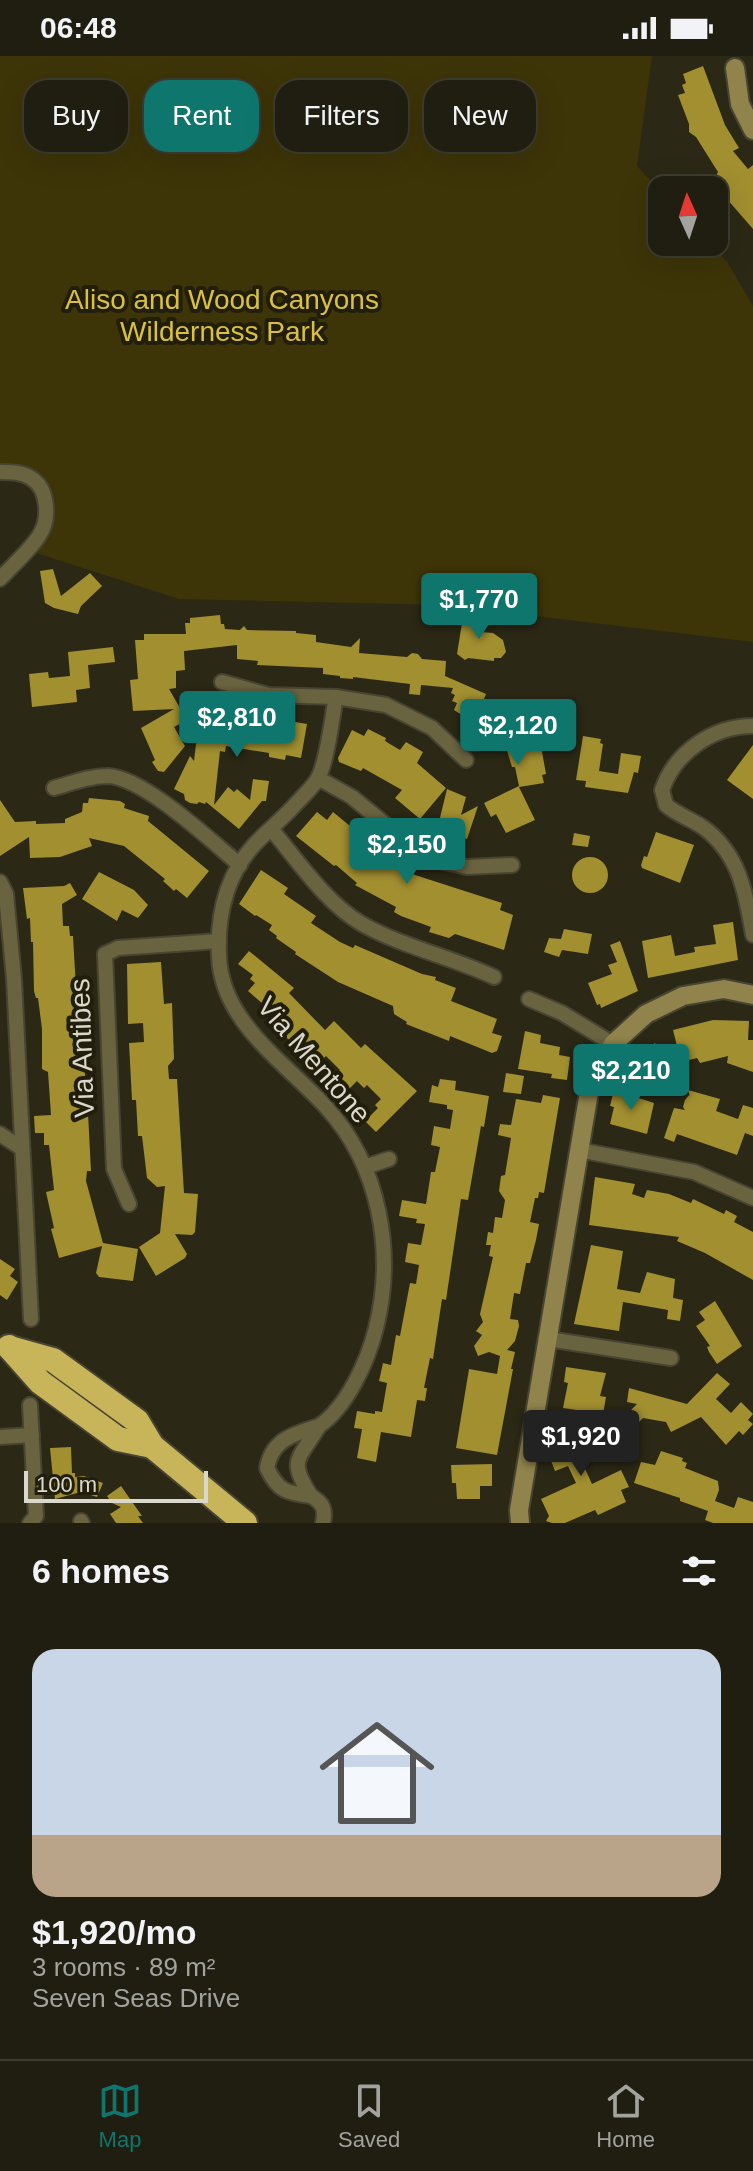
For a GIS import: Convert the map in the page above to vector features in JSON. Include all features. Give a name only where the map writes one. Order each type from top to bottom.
[{"type":"highway","points":[[5,1345],[53,1360],[137,1421],[152,1446],[245,1523]]},
{"type":"street","points":[[735,68],[740,104],[753,130]]},
{"type":"street","points":[[0,472],[19,473],[34,479],[41,488],[47,506],[46,522],[40,536],[3,571]]},
{"type":"street","points":[[222,682],[268,695],[336,697],[386,705],[432,728],[466,760]]},
{"type":"street","name":"Via Mentone","points":[[273,1449],[288,1436],[328,1420],[350,1389],[373,1343],[379,1318],[384,1270],[382,1234],[377,1198],[365,1167],[337,1119],[243,1022],[231,1002],[223,982],[220,914],[227,889],[254,845],[272,830],[318,778],[336,697]]},
{"type":"street","points":[[747,726],[715,733],[691,748],[666,778],[662,795],[670,808],[713,835],[732,860],[745,890],[753,935]]},
{"type":"street","points":[[54,788],[88,777],[112,776],[135,785],[159,799],[240,865]]},
{"type":"street","points":[[318,778],[352,797],[414,848],[440,861],[467,867],[512,865]]},
{"type":"street","points":[[272,830],[331,898],[360,923],[494,977]]},
{"type":"street","points":[[0,882],[6,894],[14,979],[31,1319]]},
{"type":"street","name":"Via Antibes","points":[[129,1204],[114,1169],[105,954],[118,948],[219,941]]},
{"type":"street","points":[[0,970],[14,979]]},
{"type":"street","points":[[520,1523],[519,1510],[590,1086],[613,1044],[646,1014],[683,996],[724,989],[753,995]]},
{"type":"street","points":[[529,999],[562,1013],[613,1044]]},
{"type":"street","points":[[0,1134],[21,1148]]},
{"type":"street","points":[[579,1150],[694,1172],[753,1198]]},
{"type":"street","points":[[365,1167],[389,1159]]},
{"type":"street","points":[[548,1339],[671,1358]]},
{"type":"street","points":[[30,1405],[36,1516],[30,1523]]},
{"type":"street","name":"Via Mentone","points":[[296,1461],[319,1426]]},
{"type":"street","points":[[0,1437],[32,1435]]},
{"type":"street","points":[[311,1496],[299,1478],[296,1461],[273,1449],[267,1468],[276,1486],[292,1494],[311,1496],[320,1501],[325,1512],[323,1523]]},
{"type":"green space","name":"Aliso and Wood Canyons Wilderness Park","points":[[0,56],[652,56],[637,166],[648,178],[648,256],[721,256],[753,306],[753,642],[444,605],[179,599],[33,552],[45,541],[55,512],[43,479],[20,465],[0,464]]},
{"type":"building","points":[[703,66],[725,125],[739,148],[733,151],[748,169],[753,165],[753,229],[728,200],[728,176],[716,176],[718,172],[696,137],[689,132],[678,95],[685,93],[683,74]]},
{"type":"building","points":[[53,569],[61,596],[90,573],[102,586],[81,606],[78,614],[54,608],[45,603],[40,571]]},
{"type":"building","points":[[469,612],[482,613],[481,632],[493,633],[503,640],[506,652],[501,658],[494,658],[494,661],[465,660],[457,654],[462,623],[468,624]]},
{"type":"building","points":[[220,615],[225,629],[240,630],[244,626],[247,630],[296,631],[316,635],[316,642],[351,647],[360,638],[359,653],[407,657],[412,653],[422,659],[446,661],[445,676],[486,694],[482,704],[485,706],[476,724],[454,710],[457,703],[452,701],[455,695],[451,693],[453,688],[421,685],[420,695],[409,694],[410,684],[340,678],[323,674],[323,668],[257,665],[258,661],[237,659],[237,645],[184,651],[185,670],[176,671],[176,688],[169,689],[187,720],[174,727],[185,746],[164,772],[158,771],[141,728],[174,709],[133,711],[130,680],[138,679],[135,640],[144,640],[144,634],[186,634],[185,623],[190,623],[190,618]]},
{"type":"building","points":[[113,647],[115,662],[88,665],[90,688],[76,690],[77,702],[32,707],[29,674],[48,672],[49,678],[70,676],[68,652]]},
{"type":"building","points":[[524,701],[531,727],[536,730],[533,735],[541,746],[546,774],[542,775],[544,783],[519,787],[535,820],[506,833],[496,814],[491,817],[484,803],[519,786],[497,718],[504,706]]},
{"type":"building","points":[[237,712],[307,724],[301,758],[286,755],[285,760],[269,757],[269,753],[226,746],[225,752],[220,751],[214,805],[228,787],[234,792],[237,789],[250,800],[253,779],[269,781],[266,801],[262,801],[239,829],[206,802],[190,803],[185,800],[184,794],[174,789],[190,756],[194,761],[196,744],[202,732],[198,730],[200,720],[207,715],[236,716]]},
{"type":"building","points":[[368,729],[400,750],[406,742],[423,752],[417,763],[446,788],[420,819],[395,798],[402,790],[363,768],[361,771],[339,762],[338,758],[352,730],[364,736]]},
{"type":"building","points":[[583,736],[601,739],[599,771],[618,774],[621,753],[641,756],[638,773],[634,772],[628,793],[585,787],[586,781],[576,780]]},
{"type":"building","points":[[753,745],[753,799],[727,780]]},
{"type":"building","points":[[447,789],[466,797],[461,815],[478,806],[467,839],[437,830]]},
{"type":"building","points":[[89,798],[120,801],[125,804],[124,808],[149,816],[148,821],[209,871],[187,898],[176,889],[174,891],[163,881],[165,879],[124,846],[89,838],[92,846],[60,857],[30,858],[29,837],[0,856],[0,800],[15,822],[36,821],[36,824],[65,823],[65,819],[82,812],[83,803],[88,803]]},
{"type":"building","points":[[317,812],[327,820],[333,812],[378,849],[376,852],[415,875],[502,903],[500,910],[513,915],[504,950],[455,934],[449,938],[429,932],[431,927],[401,916],[394,912],[396,907],[355,885],[357,883],[336,865],[296,836]]},
{"type":"building","points":[[656,832],[694,845],[680,883],[642,868],[644,856],[647,857]]},
{"type":"building","points":[[574,833],[590,836],[588,847],[572,845]]},
{"type":"building","points":[[590,857],[603,862],[608,875],[603,888],[590,893],[577,888],[572,875],[577,862]]},
{"type":"building","points":[[261,870],[288,888],[284,894],[316,916],[311,923],[340,942],[436,977],[435,980],[456,988],[451,1001],[497,1019],[492,1033],[502,1036],[497,1051],[492,1053],[450,1036],[449,1041],[406,1024],[394,1014],[393,1006],[338,982],[295,954],[269,930],[272,925],[239,904]]},
{"type":"building","points":[[99,872],[134,890],[148,905],[138,918],[122,910],[117,921],[82,899]]},
{"type":"building","points":[[70,883],[77,895],[62,904],[63,926],[69,926],[70,936],[73,936],[75,1015],[82,1015],[86,1093],[79,1093],[80,1113],[88,1113],[91,1171],[87,1171],[86,1181],[103,1243],[138,1249],[133,1281],[99,1277],[96,1273],[102,1246],[59,1258],[46,1192],[54,1190],[49,1145],[44,1145],[44,1133],[35,1133],[34,1116],[51,1115],[48,1072],[42,1069],[42,1029],[38,998],[34,991],[33,942],[23,888]]},
{"type":"building","points":[[733,922],[738,960],[648,978],[642,941],[671,935],[675,956],[695,952],[694,947],[716,944],[713,925]]},
{"type":"building","points":[[564,929],[592,934],[588,954],[562,950],[559,957],[544,952],[549,938],[561,939]]},
{"type":"building","points":[[620,941],[638,991],[601,1008],[588,983],[612,974],[608,965],[617,962],[610,945]]},
{"type":"building","points":[[249,951],[294,988],[289,993],[325,1030],[334,1021],[361,1048],[365,1044],[417,1091],[376,1132],[365,1121],[378,1108],[375,1105],[381,1099],[367,1085],[364,1088],[357,1081],[344,1094],[329,1080],[340,1070],[326,1056],[315,1066],[272,1023],[278,1017],[248,991],[255,983],[250,979],[253,975],[238,964]]},
{"type":"building","points":[[161,962],[164,1004],[172,1003],[174,1059],[168,1066],[169,1079],[177,1079],[184,1193],[198,1194],[195,1232],[192,1235],[175,1234],[187,1254],[185,1258],[156,1276],[139,1247],[160,1233],[165,1186],[157,1187],[147,1178],[142,1136],[138,1136],[136,1100],[132,1100],[129,1043],[144,1042],[143,1023],[128,1024],[127,964]]},
{"type":"building","points":[[713,1020],[749,1021],[748,1040],[753,1040],[753,1072],[727,1063],[728,1056],[700,1063],[697,1058],[681,1062],[673,1030]]},
{"type":"building","points":[[525,1031],[541,1035],[540,1043],[560,1047],[559,1055],[570,1057],[567,1080],[551,1078],[552,1074],[518,1069]]},
{"type":"building","points":[[655,1043],[677,1077],[666,1083],[658,1077],[642,1088],[629,1068],[646,1058],[642,1052]]},
{"type":"building","points":[[506,1073],[524,1076],[521,1094],[503,1092]]},
{"type":"building","points":[[440,1079],[456,1081],[455,1090],[489,1096],[484,1127],[481,1126],[468,1200],[461,1199],[446,1300],[442,1299],[433,1359],[430,1358],[424,1388],[427,1388],[425,1401],[417,1400],[411,1437],[381,1432],[376,1462],[357,1458],[362,1429],[354,1428],[357,1411],[382,1412],[387,1383],[379,1381],[383,1363],[391,1365],[410,1283],[416,1284],[419,1265],[405,1262],[408,1243],[421,1245],[425,1224],[416,1223],[417,1219],[399,1216],[402,1200],[426,1204],[431,1172],[435,1172],[440,1147],[431,1145],[434,1126],[450,1129],[453,1110],[447,1109],[447,1105],[429,1102],[432,1085],[438,1087]]},
{"type":"building","points":[[614,1090],[654,1103],[647,1134],[610,1124]]},
{"type":"building","points":[[688,1090],[720,1099],[716,1111],[738,1119],[743,1105],[753,1108],[753,1136],[745,1133],[737,1155],[677,1134],[674,1142],[664,1138],[674,1108],[685,1110],[685,1100],[690,1097]]},
{"type":"building","points":[[543,1095],[560,1098],[544,1193],[539,1192],[538,1198],[535,1198],[530,1222],[539,1224],[536,1240],[530,1263],[526,1263],[520,1294],[514,1293],[510,1319],[518,1320],[519,1326],[515,1341],[507,1350],[515,1352],[497,1455],[456,1448],[469,1369],[497,1374],[500,1356],[489,1352],[478,1356],[474,1346],[482,1335],[476,1331],[483,1322],[480,1314],[493,1257],[489,1256],[491,1245],[486,1245],[488,1232],[493,1233],[495,1217],[502,1218],[505,1200],[499,1191],[511,1138],[498,1135],[500,1124],[511,1125],[516,1099],[541,1103]]},
{"type":"building","points":[[595,1177],[635,1184],[632,1194],[644,1198],[647,1190],[669,1194],[691,1203],[693,1199],[724,1214],[726,1210],[737,1216],[734,1222],[753,1232],[753,1280],[677,1241],[679,1237],[589,1225]]},
{"type":"building","points":[[591,1245],[623,1251],[617,1289],[640,1293],[647,1272],[675,1279],[673,1298],[683,1300],[680,1321],[667,1319],[668,1310],[623,1302],[619,1331],[574,1324]]},
{"type":"building","points":[[0,1259],[15,1269],[10,1276],[18,1282],[7,1300],[0,1295]]},
{"type":"building","points":[[715,1301],[742,1346],[717,1364],[707,1347],[710,1346],[696,1326],[705,1320],[699,1312]]},
{"type":"building","points":[[566,1367],[606,1373],[600,1396],[606,1397],[603,1414],[563,1408],[568,1383],[564,1382]]},
{"type":"building","points":[[717,1373],[730,1384],[716,1399],[731,1413],[741,1402],[753,1414],[748,1420],[753,1424],[743,1435],[739,1431],[726,1445],[701,1417],[671,1432],[666,1422],[643,1418],[635,1426],[625,1416],[637,1404],[627,1402],[629,1388],[687,1404]]},
{"type":"building","points":[[563,1410],[585,1428],[583,1444],[599,1438],[598,1444],[601,1442],[605,1454],[582,1462],[592,1484],[621,1470],[629,1487],[621,1490],[626,1502],[598,1515],[595,1510],[565,1523],[552,1523],[546,1521],[549,1516],[541,1499],[576,1483],[568,1466],[555,1471],[550,1458],[558,1455],[562,1429],[556,1424]]},
{"type":"building","points":[[71,1447],[72,1473],[75,1477],[84,1476],[103,1483],[97,1497],[81,1492],[55,1499],[50,1448]]},
{"type":"building","points":[[661,1451],[683,1458],[682,1461],[687,1463],[685,1468],[718,1481],[715,1501],[734,1508],[738,1497],[753,1502],[753,1523],[713,1523],[705,1520],[708,1511],[634,1483],[641,1462],[655,1465]]},
{"type":"building","points":[[492,1464],[492,1486],[480,1486],[480,1499],[457,1499],[451,1465]]},
{"type":"building","points":[[121,1486],[142,1516],[138,1516],[143,1523],[116,1523],[110,1514],[121,1507],[112,1503],[107,1496]]}]
